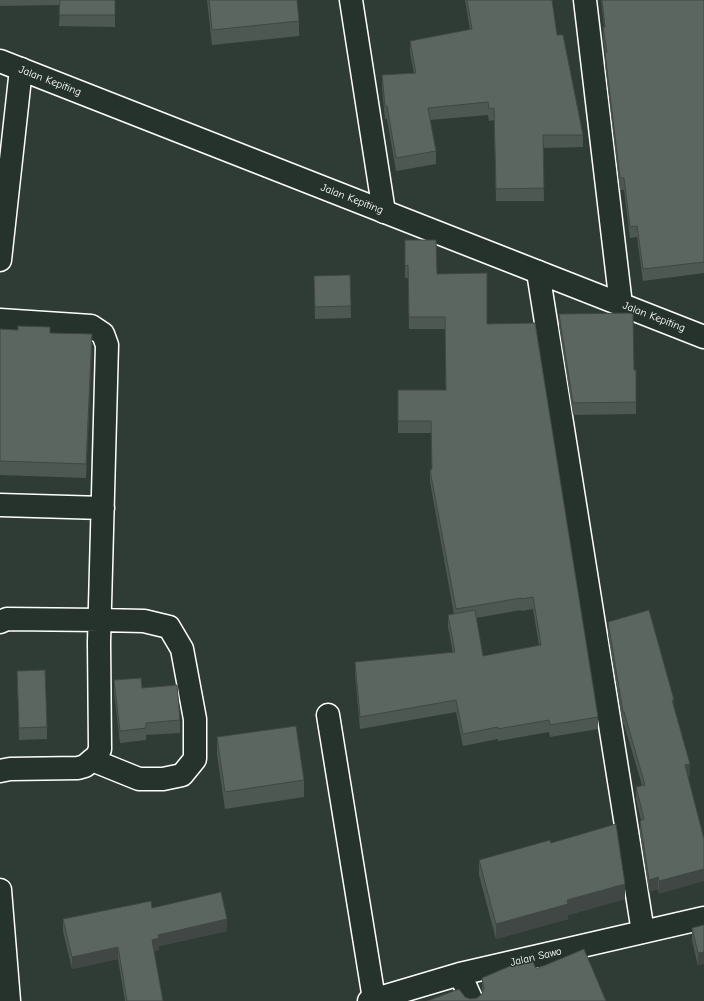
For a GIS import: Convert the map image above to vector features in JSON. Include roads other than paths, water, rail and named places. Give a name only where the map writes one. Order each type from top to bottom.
[{"type":"street","points":[[351,0],[384,212]]},
{"type":"street","points":[[585,0],[622,304]]},
{"type":"street","name":"Jalan Kepiting","points":[[0,61],[704,337]]},
{"type":"street","points":[[0,260],[21,69]]},
{"type":"street","points":[[538,272],[643,932]]},
{"type":"street","points":[[0,320],[91,326],[103,334],[107,345],[100,620],[100,749],[97,756],[85,766],[78,768],[10,769],[0,771]]},
{"type":"street","points":[[0,505],[103,508]]},
{"type":"street","points":[[0,622],[7,619],[100,620],[144,622],[169,627],[182,649],[195,719],[195,759],[182,775],[163,779],[140,779],[92,760]]},
{"type":"street","points":[[328,715],[372,1000]]},
{"type":"street","points":[[0,890],[9,1001]]},
{"type":"street","name":"Jalan Sawo","points":[[372,1000],[460,974],[704,918]]},
{"type":"street","points":[[460,974],[472,1001]]}]
